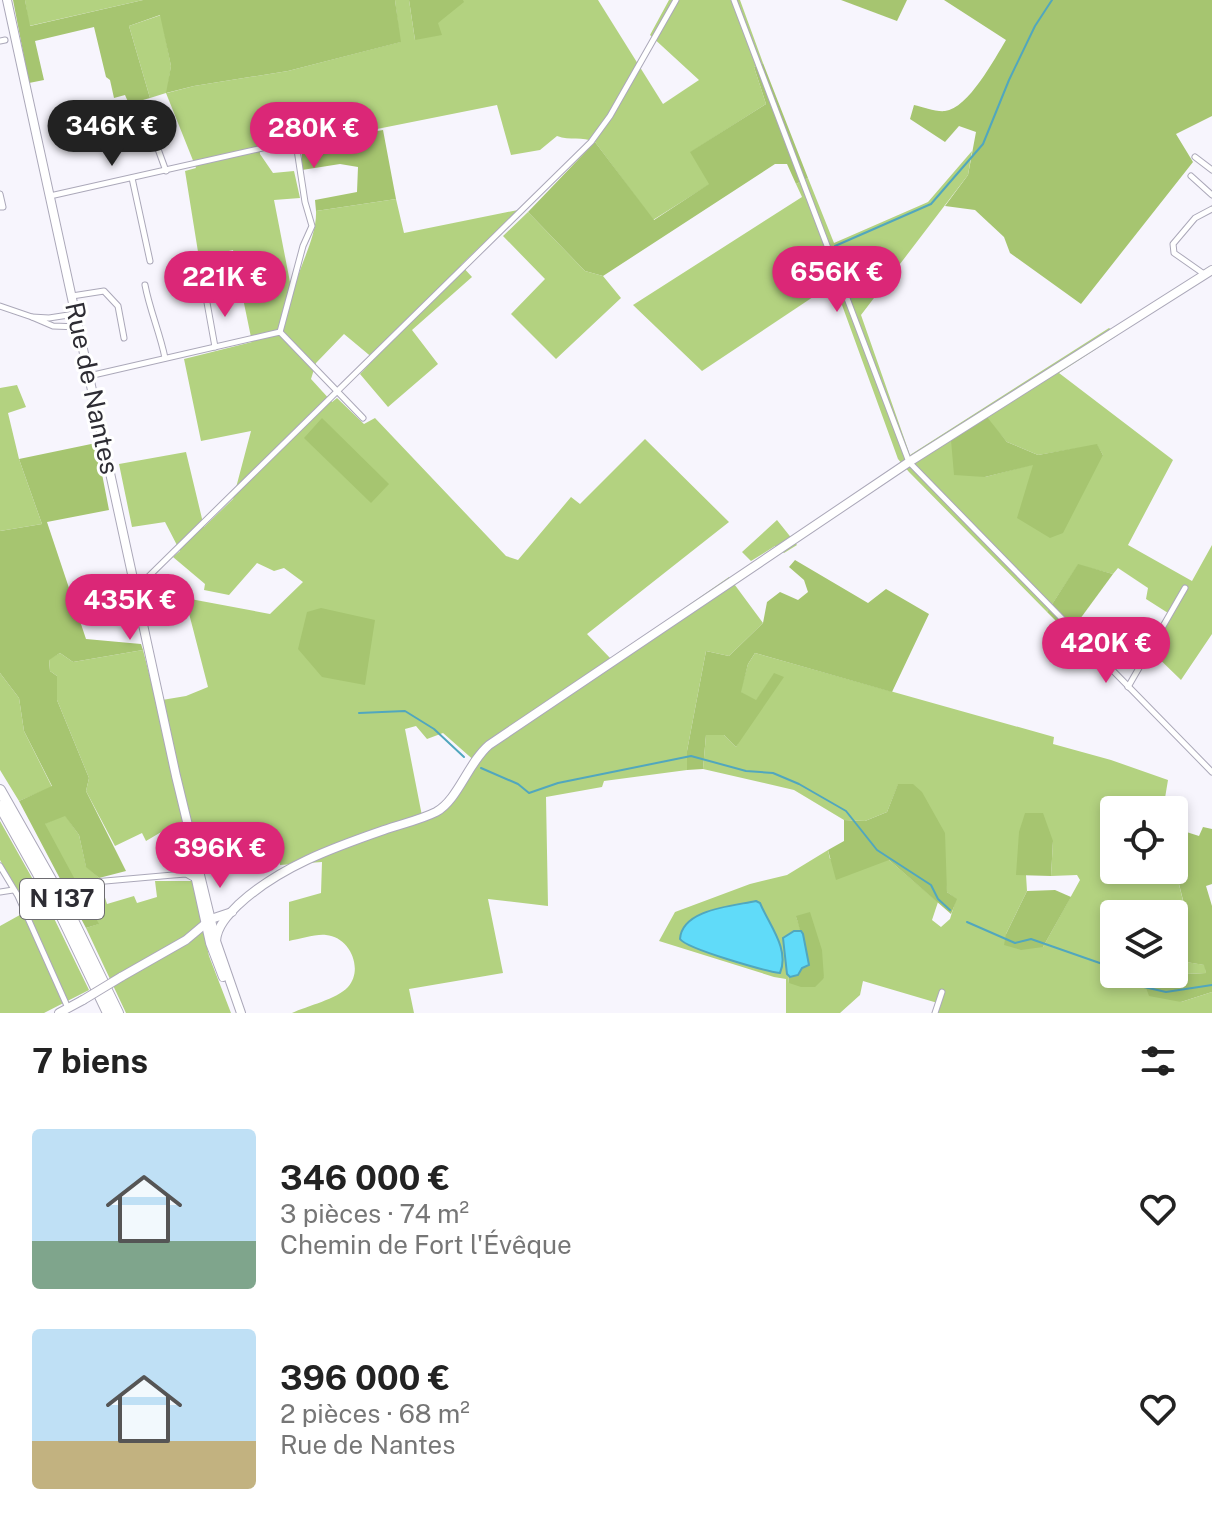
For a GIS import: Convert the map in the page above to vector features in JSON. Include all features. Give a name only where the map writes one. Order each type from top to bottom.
[{"type":"highway","name":"N 137","points":[[0,790],[62,898],[118,1013]]},
{"type":"highway","name":"N 137","points":[[0,806],[62,917],[108,1013]]},
{"type":"street","name":"Rue de Nantes","points":[[7,0],[176,776],[193,872],[206,906]]},
{"type":"street","points":[[134,584],[146,579],[591,142],[610,116],[676,0]]},
{"type":"street","points":[[734,0],[909,462],[1212,772]]},
{"type":"street","points":[[147,119],[166,171]]},
{"type":"street","points":[[50,196],[291,142],[298,145],[301,180],[312,226],[303,246],[280,332]]},
{"type":"street","points":[[1195,157],[1212,170]]},
{"type":"street","points":[[1191,176],[1212,195]]},
{"type":"street","points":[[132,178],[150,261]]},
{"type":"street","points":[[0,194],[3,207],[0,207]]},
{"type":"street","points":[[59,1013],[192,937],[210,930],[256,889],[293,867],[437,811],[489,745],[909,462],[1208,272],[1174,253],[1173,244],[1195,218],[1212,209]]},
{"type":"street","points":[[145,285],[165,358]]},
{"type":"street","points":[[72,296],[104,291],[118,306],[124,338]]},
{"type":"street","points":[[206,297],[215,347]]},
{"type":"street","points":[[0,306],[53,326],[79,327]]},
{"type":"street","points":[[32,317],[76,314]]},
{"type":"street","points":[[280,332],[363,418]]},
{"type":"street","points":[[89,376],[280,332]]},
{"type":"street","points":[[1128,687],[1185,588]]},
{"type":"street","points":[[0,866],[68,1008]]},
{"type":"street","name":"Rue de Nantes","points":[[193,872],[206,906]]},
{"type":"street","points":[[94,882],[193,872],[239,1013]]},
{"type":"street","points":[[0,892],[13,890]]},
{"type":"street","points":[[206,906],[226,916]]},
{"type":"street","points":[[206,906],[210,930],[239,1013]]},
{"type":"street","points":[[192,937],[206,906]]},
{"type":"street","points":[[192,937],[210,930]]},
{"type":"street","points":[[935,1013],[942,992]]},
{"type":"green space","points":[[13,0],[25,0],[30,26],[143,0],[395,0],[401,42],[288,71],[166,93],[171,66],[160,15],[129,26],[150,98],[129,104],[125,95],[114,98],[94,27],[35,41],[44,80],[29,83]]},
{"type":"green space","points":[[25,0],[143,0],[29,26]]},
{"type":"green space","points":[[395,0],[409,0],[415,40],[463,0],[598,0],[663,104],[699,80],[650,35],[669,0],[740,0],[763,63],[754,67],[766,104],[691,152],[710,184],[653,220],[595,142],[557,136],[540,150],[511,155],[497,105],[302,144],[293,137],[290,125],[272,125],[274,141],[259,144],[260,154],[273,173],[294,171],[300,198],[274,200],[290,282],[296,282],[314,229],[316,211],[396,199],[404,233],[518,210],[461,265],[472,277],[412,330],[438,364],[388,407],[360,374],[374,359],[344,334],[316,363],[311,379],[332,402],[337,398],[364,424],[375,418],[506,556],[518,560],[571,497],[580,504],[645,439],[729,522],[587,634],[611,659],[729,577],[763,623],[729,656],[706,651],[687,751],[687,770],[604,781],[602,787],[546,797],[548,906],[488,899],[503,973],[409,989],[414,1013],[292,1013],[343,991],[353,980],[355,972],[348,948],[334,937],[317,935],[289,941],[289,902],[321,893],[322,862],[280,865],[272,826],[199,841],[196,824],[168,828],[146,841],[142,833],[115,846],[86,791],[89,778],[57,700],[57,676],[50,671],[49,659],[60,653],[73,662],[143,650],[156,701],[186,696],[208,687],[185,598],[270,614],[303,582],[284,568],[274,571],[257,563],[229,595],[204,590],[205,584],[173,557],[180,551],[165,522],[132,527],[119,464],[186,452],[204,527],[233,499],[251,431],[201,441],[184,359],[252,342],[233,250],[199,258],[185,171],[196,168],[166,93],[150,98],[129,26],[161,15],[171,66],[167,93],[288,71],[400,42]],"holes":[[[416,726],[427,739],[443,733],[477,763],[450,805],[423,821],[405,729]]]},
{"type":"green space","points":[[409,0],[464,2],[438,23],[442,35],[415,40]]},
{"type":"green space","points":[[841,0],[907,0],[897,21]]},
{"type":"green space","points":[[944,0],[1212,0],[1212,116],[1176,134],[1193,162],[1081,304],[1010,253],[1004,237],[975,210],[945,206],[968,175],[976,132],[959,126],[945,142],[910,119],[914,105],[945,111],[963,102],[980,82],[1006,40]]},
{"type":"green space","points":[[763,63],[808,178],[796,184],[787,164],[775,164],[603,276],[585,271],[528,212],[595,142],[654,220],[709,184],[690,152],[766,104],[754,67]]},
{"type":"green space","points":[[383,130],[396,199],[316,211],[315,200],[357,192],[358,167],[340,164],[302,170],[302,144]]},
{"type":"green space","points":[[972,151],[968,175],[861,315],[910,455],[1109,328],[1118,335],[1059,373],[1173,460],[1128,545],[1192,581],[1212,545],[1212,634],[1181,680],[1147,647],[1168,613],[1146,599],[1148,588],[1118,568],[1113,574],[1078,565],[1047,612],[909,472],[898,459],[834,283],[702,371],[633,305],[802,197],[796,184],[808,178],[834,243],[928,202]],"holes":[[[986,418],[1007,442],[1038,455],[1097,445],[1103,455],[1034,464],[985,477],[951,440]]]},
{"type":"green space","points":[[528,212],[585,271],[603,276],[621,298],[556,359],[511,314],[545,279],[503,236]]},
{"type":"green space","points":[[17,385],[26,407],[8,413],[19,459],[42,524],[0,531],[0,388]]},
{"type":"green space","points":[[987,417],[1007,442],[1038,455],[1097,444],[1103,455],[1063,533],[1050,538],[1017,518],[1033,465],[985,477],[954,475],[951,440]]},
{"type":"green space","points":[[322,418],[389,484],[371,503],[304,438]]},
{"type":"green space","points":[[96,443],[109,510],[47,522],[86,639],[141,644],[143,650],[73,662],[60,653],[49,660],[50,671],[57,676],[57,700],[89,778],[86,791],[126,871],[99,878],[86,867],[79,835],[65,816],[45,824],[99,924],[86,928],[19,801],[52,786],[24,731],[19,698],[0,673],[0,531],[42,524],[19,459]]},
{"type":"green space","points":[[777,520],[797,545],[784,553],[775,546],[751,561],[742,552]]},
{"type":"green space","points":[[795,560],[868,603],[886,589],[929,614],[892,692],[755,653],[748,664],[741,692],[756,700],[774,673],[784,677],[736,747],[724,735],[706,735],[703,769],[687,770],[687,751],[706,651],[729,656],[763,623],[767,602],[780,592],[798,600],[808,592],[804,580],[789,567]]},
{"type":"green space","points":[[1078,564],[1113,574],[1069,634],[1047,612]]},
{"type":"green space","points":[[321,608],[375,620],[365,685],[322,677],[298,649],[307,612]]},
{"type":"green space","points":[[755,653],[1054,737],[1053,744],[1168,780],[1165,796],[1100,796],[1100,884],[1179,884],[1183,900],[1100,900],[1100,988],[1161,988],[1181,1002],[1212,992],[1212,1013],[938,1013],[941,1004],[863,981],[860,995],[840,1013],[786,1013],[786,979],[659,941],[675,912],[750,884],[787,875],[828,850],[830,859],[889,860],[938,902],[932,920],[941,927],[950,919],[956,899],[947,892],[945,878],[898,785],[887,812],[865,821],[844,820],[794,790],[703,769],[706,735],[724,735],[736,747],[774,674],[756,701],[740,692],[748,664]],"holes":[[[1053,841],[1051,876],[1077,875],[1080,880],[1043,947],[1006,934],[1027,891],[1026,875],[1017,875]],[[796,916],[824,978],[789,983],[783,938],[794,931],[801,931]]]},
{"type":"green space","points":[[0,673],[19,698],[24,731],[52,787],[19,801],[0,770]]},
{"type":"green space","points":[[898,784],[913,784],[922,792],[945,833],[947,892],[957,899],[951,914],[889,860],[836,880],[828,850],[844,841],[844,820],[865,821],[887,812]]},
{"type":"green space","points":[[1025,813],[1043,813],[1053,841],[1051,876],[1016,875],[1019,832]]},
{"type":"green space","points":[[65,815],[79,835],[86,866],[99,878],[107,904],[134,896],[137,903],[157,897],[155,881],[192,881],[209,956],[231,1013],[126,1013],[86,928],[98,924],[44,824]]},
{"type":"green space","points":[[0,821],[49,908],[89,990],[44,1013],[0,1013],[0,926],[27,911],[0,860]]},
{"type":"green space","points":[[1203,827],[1212,829],[1212,884],[1206,886],[1212,906],[1212,992],[1181,1002],[1149,996],[1146,988],[1188,988],[1188,974],[1206,973],[1204,965],[1188,962],[1188,900],[1183,900],[1179,884],[1188,884],[1188,832],[1199,836]]},
{"type":"green space","points":[[1055,890],[1071,897],[1043,947],[1021,950],[1004,945],[1006,934],[1027,891]]},
{"type":"green space","points":[[810,912],[822,950],[824,978],[815,987],[801,987],[789,983],[788,975],[799,974],[809,962],[796,916]]},
{"type":"green space","points":[[1188,962],[1205,965],[1206,973],[1188,974]]},
{"type":"water","points":[[756,901],[760,903],[780,946],[780,973],[711,954],[680,939],[689,921],[699,915]]},
{"type":"water","points":[[794,931],[803,934],[809,965],[802,968],[798,975],[790,977],[787,974],[783,938]]},
{"type":"waterway","points":[[835,246],[931,204],[983,144],[1009,80],[1035,26],[1052,0]]},
{"type":"waterway","points":[[359,713],[405,711],[434,729],[464,757]]},
{"type":"waterway","points":[[481,768],[518,784],[529,793],[558,783],[691,756],[746,771],[773,773],[846,811],[877,850],[931,885],[938,899],[950,910]]},
{"type":"waterway","points":[[967,922],[1015,943],[1031,939],[1100,963]]},
{"type":"waterway","points":[[1148,988],[1166,992],[1212,985]]}]
